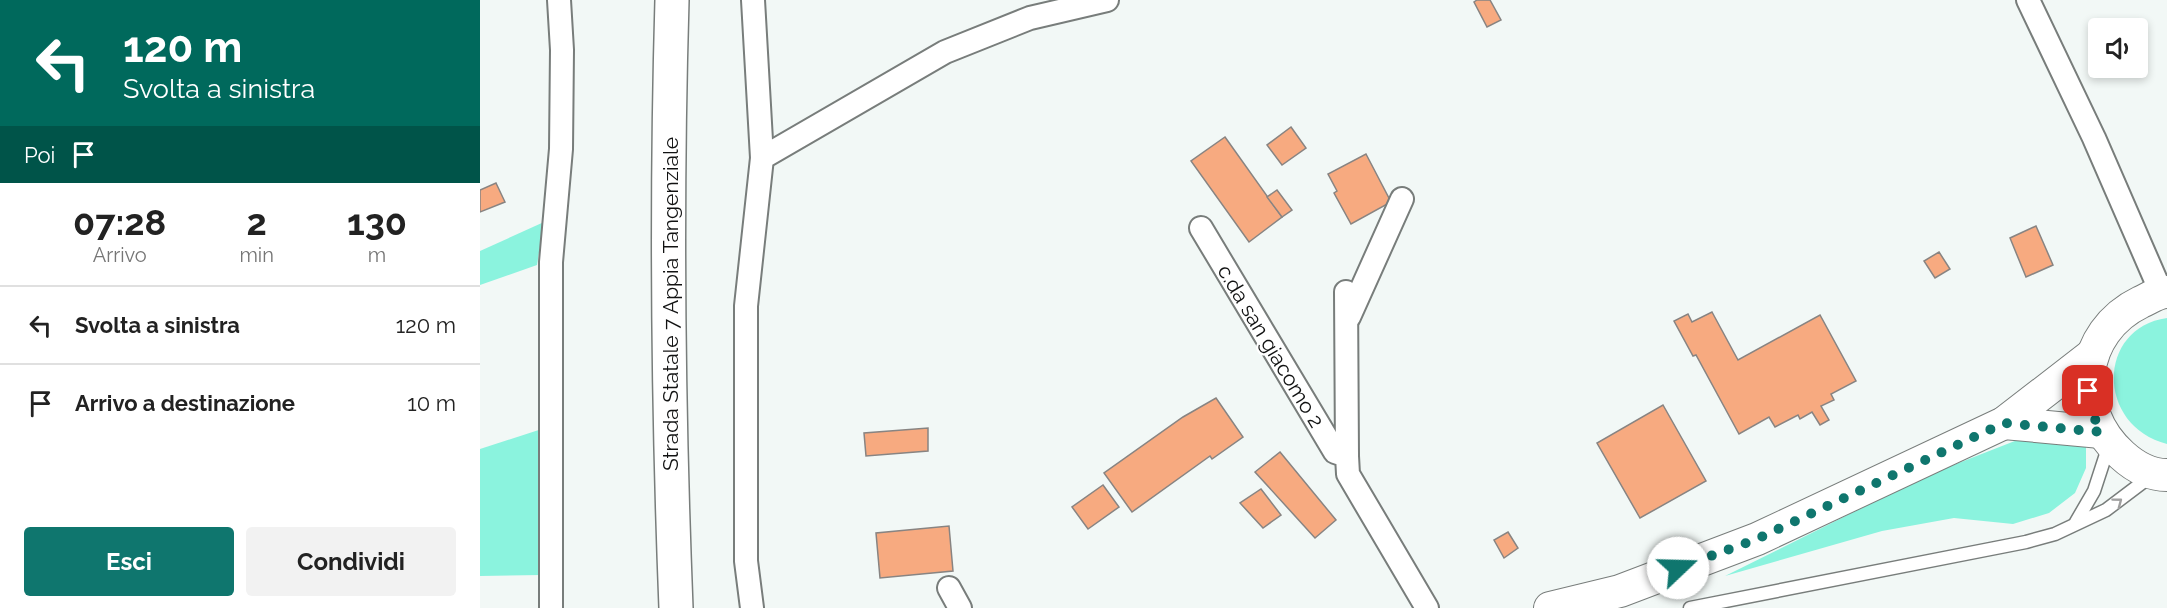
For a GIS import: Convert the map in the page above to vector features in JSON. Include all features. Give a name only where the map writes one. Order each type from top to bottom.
[{"type":"highway","name":"Strada Statale 7 Appia Tangenziale","points":[[672,0],[669,113],[670,451],[676,608]]},
{"type":"street","points":[[551,608],[542,400],[561,149],[562,50],[559,0]]},
{"type":"street","points":[[752,608],[746,561],[746,306],[762,158],[753,0]]},
{"type":"street","points":[[762,158],[945,52],[1030,18],[1107,0]]},
{"type":"street","points":[[2028,0],[2164,292],[2122,311],[2098,340],[2092,355],[2088,391],[2094,417],[2105,438],[2126,458],[2163,478]]},
{"type":"street","name":"c.da san giacomo 2","points":[[1346,324],[1402,199]]},
{"type":"street","name":"c.da san giacomo 2","points":[[1201,228],[1333,450],[1347,456]]},
{"type":"street","name":"c.da san giacomo 2","points":[[1346,292],[1348,474],[1427,608]]},
{"type":"street","points":[[1550,608],[1620,591],[1757,539],[2004,423],[2092,355]]},
{"type":"street","points":[[2004,423],[2105,438]]},
{"type":"street","points":[[949,588],[960,608]]},
{"type":"lane","points":[[2076,522],[2094,491],[2105,438]]},
{"type":"lane","points":[[1690,608],[2026,542],[2055,534],[2076,522],[2106,510],[2163,478]]},
{"type":"green space","points":[[544,222],[537,265],[480,285],[480,251]]},
{"type":"green space","points":[[2167,318],[2167,444],[2144,434],[2127,418],[2117,399],[2114,378],[2117,358],[2127,339],[2144,326]]},
{"type":"green space","points":[[551,426],[541,575],[480,576],[480,449]]},
{"type":"green space","points":[[2025,437],[2086,446],[2086,468],[2075,493],[2049,513],[2013,524],[1954,518],[1882,531],[1725,576],[1928,475]]},
{"type":"building","points":[[1490,0],[1501,20],[1487,27],[1474,2]]},
{"type":"building","points":[[1291,127],[1306,148],[1282,165],[1267,145]]},
{"type":"building","points":[[1225,137],[1282,217],[1249,242],[1191,161]]},
{"type":"building","points":[[1366,154],[1391,202],[1351,224],[1334,193],[1337,191],[1328,174]]},
{"type":"building","points":[[496,183],[505,202],[480,212],[480,190]]},
{"type":"building","points":[[1277,190],[1292,210],[1282,217],[1267,197]]},
{"type":"building","points":[[2036,226],[2053,265],[2026,277],[2010,238]]},
{"type":"building","points":[[1939,252],[1950,269],[1935,278],[1924,261]]},
{"type":"building","points":[[1712,312],[1738,360],[1820,315],[1856,381],[1831,394],[1834,400],[1821,406],[1829,420],[1820,425],[1812,412],[1800,419],[1798,415],[1775,427],[1769,417],[1739,434],[1696,355],[1693,356],[1674,321],[1688,314],[1692,322]]},
{"type":"building","points":[[1216,398],[1243,437],[1212,459],[1210,456],[1132,512],[1104,473],[1183,417]]},
{"type":"building","points":[[1663,405],[1706,481],[1640,518],[1597,443]]},
{"type":"building","points":[[928,428],[928,451],[866,456],[864,433]]},
{"type":"building","points":[[1280,452],[1336,520],[1315,538],[1255,472]]},
{"type":"building","points":[[1103,485],[1119,507],[1088,529],[1072,507]]},
{"type":"building","points":[[1261,489],[1281,515],[1263,528],[1240,503]]},
{"type":"building","points":[[949,526],[953,571],[880,578],[876,533]]},
{"type":"building","points":[[1508,532],[1518,548],[1504,558],[1494,540]]},
{"type":"route","points":[[1678,568],[1757,539],[2004,423],[2101,432],[2094,417],[2088,391]]}]
